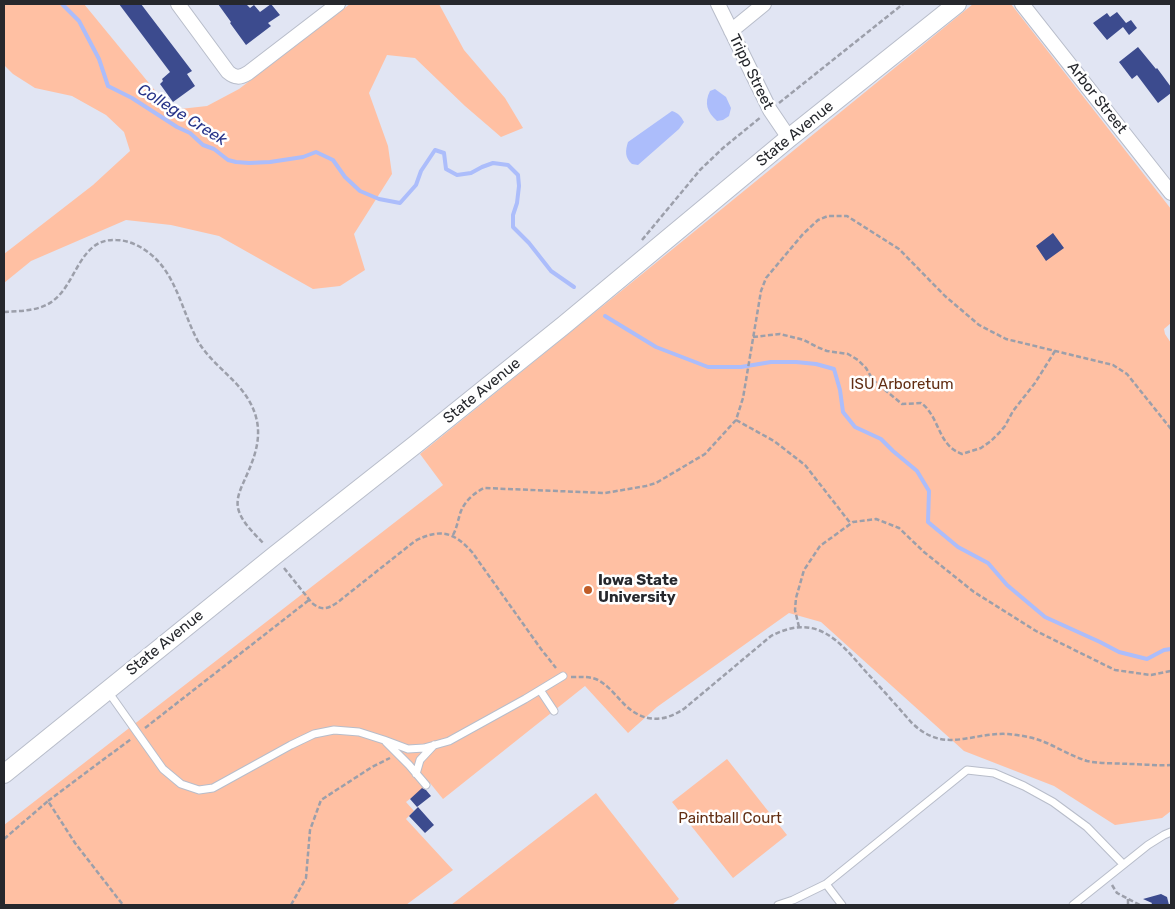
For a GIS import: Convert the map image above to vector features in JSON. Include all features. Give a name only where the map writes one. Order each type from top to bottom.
[{"type":"street","points":[[178,4],[228,72],[237,78],[248,73],[338,4]]},
{"type":"street","name":"Tripp Street","points":[[718,4],[770,110],[789,138]]},
{"type":"street","points":[[731,30],[764,4]]},
{"type":"street","name":"State Avenue","points":[[4,774],[564,325],[789,138],[957,4]]},
{"type":"street","name":"Arbor Street","points":[[1022,4],[1171,193]]},
{"type":"lane","points":[[107,690],[164,769],[181,784],[199,790],[213,788],[314,734],[334,730],[359,732],[408,750],[449,741],[563,676]]},
{"type":"lane","points":[[540,690],[554,711]]},
{"type":"lane","points":[[384,740],[426,785]]},
{"type":"lane","points":[[416,774],[420,760],[435,745]]},
{"type":"lane","points":[[778,905],[794,900],[826,884],[967,770],[994,773],[1024,786],[1053,802],[1087,827],[1123,864]]},
{"type":"lane","points":[[1073,905],[1148,845],[1171,832]]},
{"type":"lane","points":[[826,884],[842,905]]},
{"type":"path","points":[[776,105],[903,4]]},
{"type":"path","points":[[637,244],[700,170],[723,148],[764,115]]},
{"type":"path","points":[[453,535],[461,510],[473,494],[484,488],[605,493],[656,483],[705,454],[736,420],[746,384],[761,291],[766,278],[803,234],[818,220],[828,216],[847,216],[899,249],[945,296],[980,325],[1006,340],[1113,365],[1127,374],[1171,429]]},
{"type":"path","points":[[4,312],[41,307],[55,299],[64,290],[88,250],[102,242],[117,240],[128,242],[137,245],[155,258],[167,274],[200,343],[211,358],[241,388],[254,410],[258,424],[257,444],[240,492],[238,507],[243,519],[264,544]]},
{"type":"path","points":[[753,337],[780,334],[795,337],[827,351],[848,354],[858,360],[866,368],[873,380],[902,404],[921,403],[929,411],[943,439],[956,452],[962,454],[981,448],[1000,433],[1055,351]]},
{"type":"path","points":[[736,420],[774,441],[806,465],[850,524]]},
{"type":"path","points":[[798,627],[795,610],[796,598],[804,570],[820,546],[853,522],[876,519],[899,528],[924,552],[974,592],[1036,631],[1115,670],[1151,675],[1171,671]]},
{"type":"path","points":[[283,566],[309,600],[322,609],[332,606],[415,541],[430,534],[445,533],[453,535],[461,540],[472,552],[541,649],[563,676],[584,676],[599,681],[626,706],[638,715],[646,718],[662,719],[670,717],[685,708],[771,636],[787,629],[806,627],[824,632],[838,642],[919,730],[935,738],[954,740],[971,739],[994,734],[1018,735],[1042,741],[1077,757],[1096,762],[1171,765]]},
{"type":"path","points":[[4,838],[48,801],[138,734],[309,600]]},
{"type":"path","points":[[292,905],[306,878],[310,830],[321,800],[372,767],[398,754]]},
{"type":"path","points":[[48,801],[75,843],[122,905]]},
{"type":"path","points":[[1106,878],[1116,893],[1140,905]]},
{"type":"path","points":[[1128,899],[1128,905]]},
{"type":"green space","points":[[4,4],[84,4],[171,110],[207,106],[239,89],[350,4],[439,4],[464,50],[505,98],[523,128],[501,137],[465,106],[415,58],[387,55],[369,93],[388,146],[392,174],[354,234],[365,270],[340,286],[313,289],[219,236],[171,225],[126,220],[31,261],[4,283],[4,254],[93,185],[130,151],[124,132],[106,115],[72,96],[35,88],[13,74],[4,65]]},
{"type":"green space","name":"ISU Arboretum","points":[[973,4],[1011,4],[1171,209],[1171,323],[1164,329],[1171,343],[1171,811],[1162,818],[1115,825],[1054,786],[964,751],[821,622],[789,613],[657,707],[628,733],[585,686],[443,799],[430,783],[406,802],[414,811],[406,819],[453,870],[406,905],[4,905],[4,825],[443,485],[420,454]]},
{"type":"green space","name":"Paintball Court","points":[[727,759],[787,835],[733,878],[672,802]]},
{"type":"green space","points":[[596,793],[679,899],[672,905],[451,905]]},
{"type":"water","points":[[715,89],[726,97],[731,108],[729,116],[717,121],[709,111],[707,103],[710,91]]},
{"type":"water","points":[[672,111],[679,115],[684,122],[679,129],[638,165],[632,164],[626,154],[628,142]]},
{"type":"building","points":[[119,4],[141,4],[192,71],[187,74],[195,86],[173,102],[160,84],[163,81],[162,79],[170,72]]},
{"type":"building","points":[[218,4],[246,4],[250,8],[254,5],[260,12],[271,4],[280,15],[268,23],[271,26],[246,45]]},
{"type":"building","points":[[1117,12],[1126,23],[1131,20],[1137,28],[1129,35],[1123,27],[1107,40],[1093,23],[1107,13],[1110,17]]},
{"type":"building","points":[[1138,47],[1171,87],[1171,93],[1158,103],[1137,75],[1132,79],[1119,62]]},
{"type":"building","points":[[1053,233],[1064,248],[1046,261],[1036,246]]},
{"type":"building","points":[[422,788],[431,796],[417,807],[410,799]]},
{"type":"building","points":[[418,807],[434,825],[425,833],[409,816]]},
{"type":"building","points":[[1161,894],[1167,897],[1169,905],[1151,905],[1152,903],[1143,899]]},
{"type":"waterway","name":"College Creek","points":[[62,4],[79,21],[99,59],[108,86],[132,98],[177,127],[190,133],[203,145],[214,149],[228,160],[249,163],[270,162],[303,157],[316,152],[333,160],[345,177],[360,191],[379,199],[400,203],[416,185],[421,171],[435,150],[444,153],[446,169],[457,175],[471,173],[493,163],[508,165],[518,175],[519,186],[513,215],[513,227],[529,243],[551,271],[574,287]]},
{"type":"waterway","name":"College Creek","points":[[605,316],[656,347],[708,367],[741,367],[771,362],[796,362],[816,364],[834,369],[840,390],[843,412],[855,427],[881,439],[917,471],[929,491],[928,522],[958,547],[988,563],[1007,585],[1045,617],[1119,652],[1147,659],[1164,650],[1171,649]]},
{"type":"place","name":"Iowa State University","points":[[588,590]]}]
